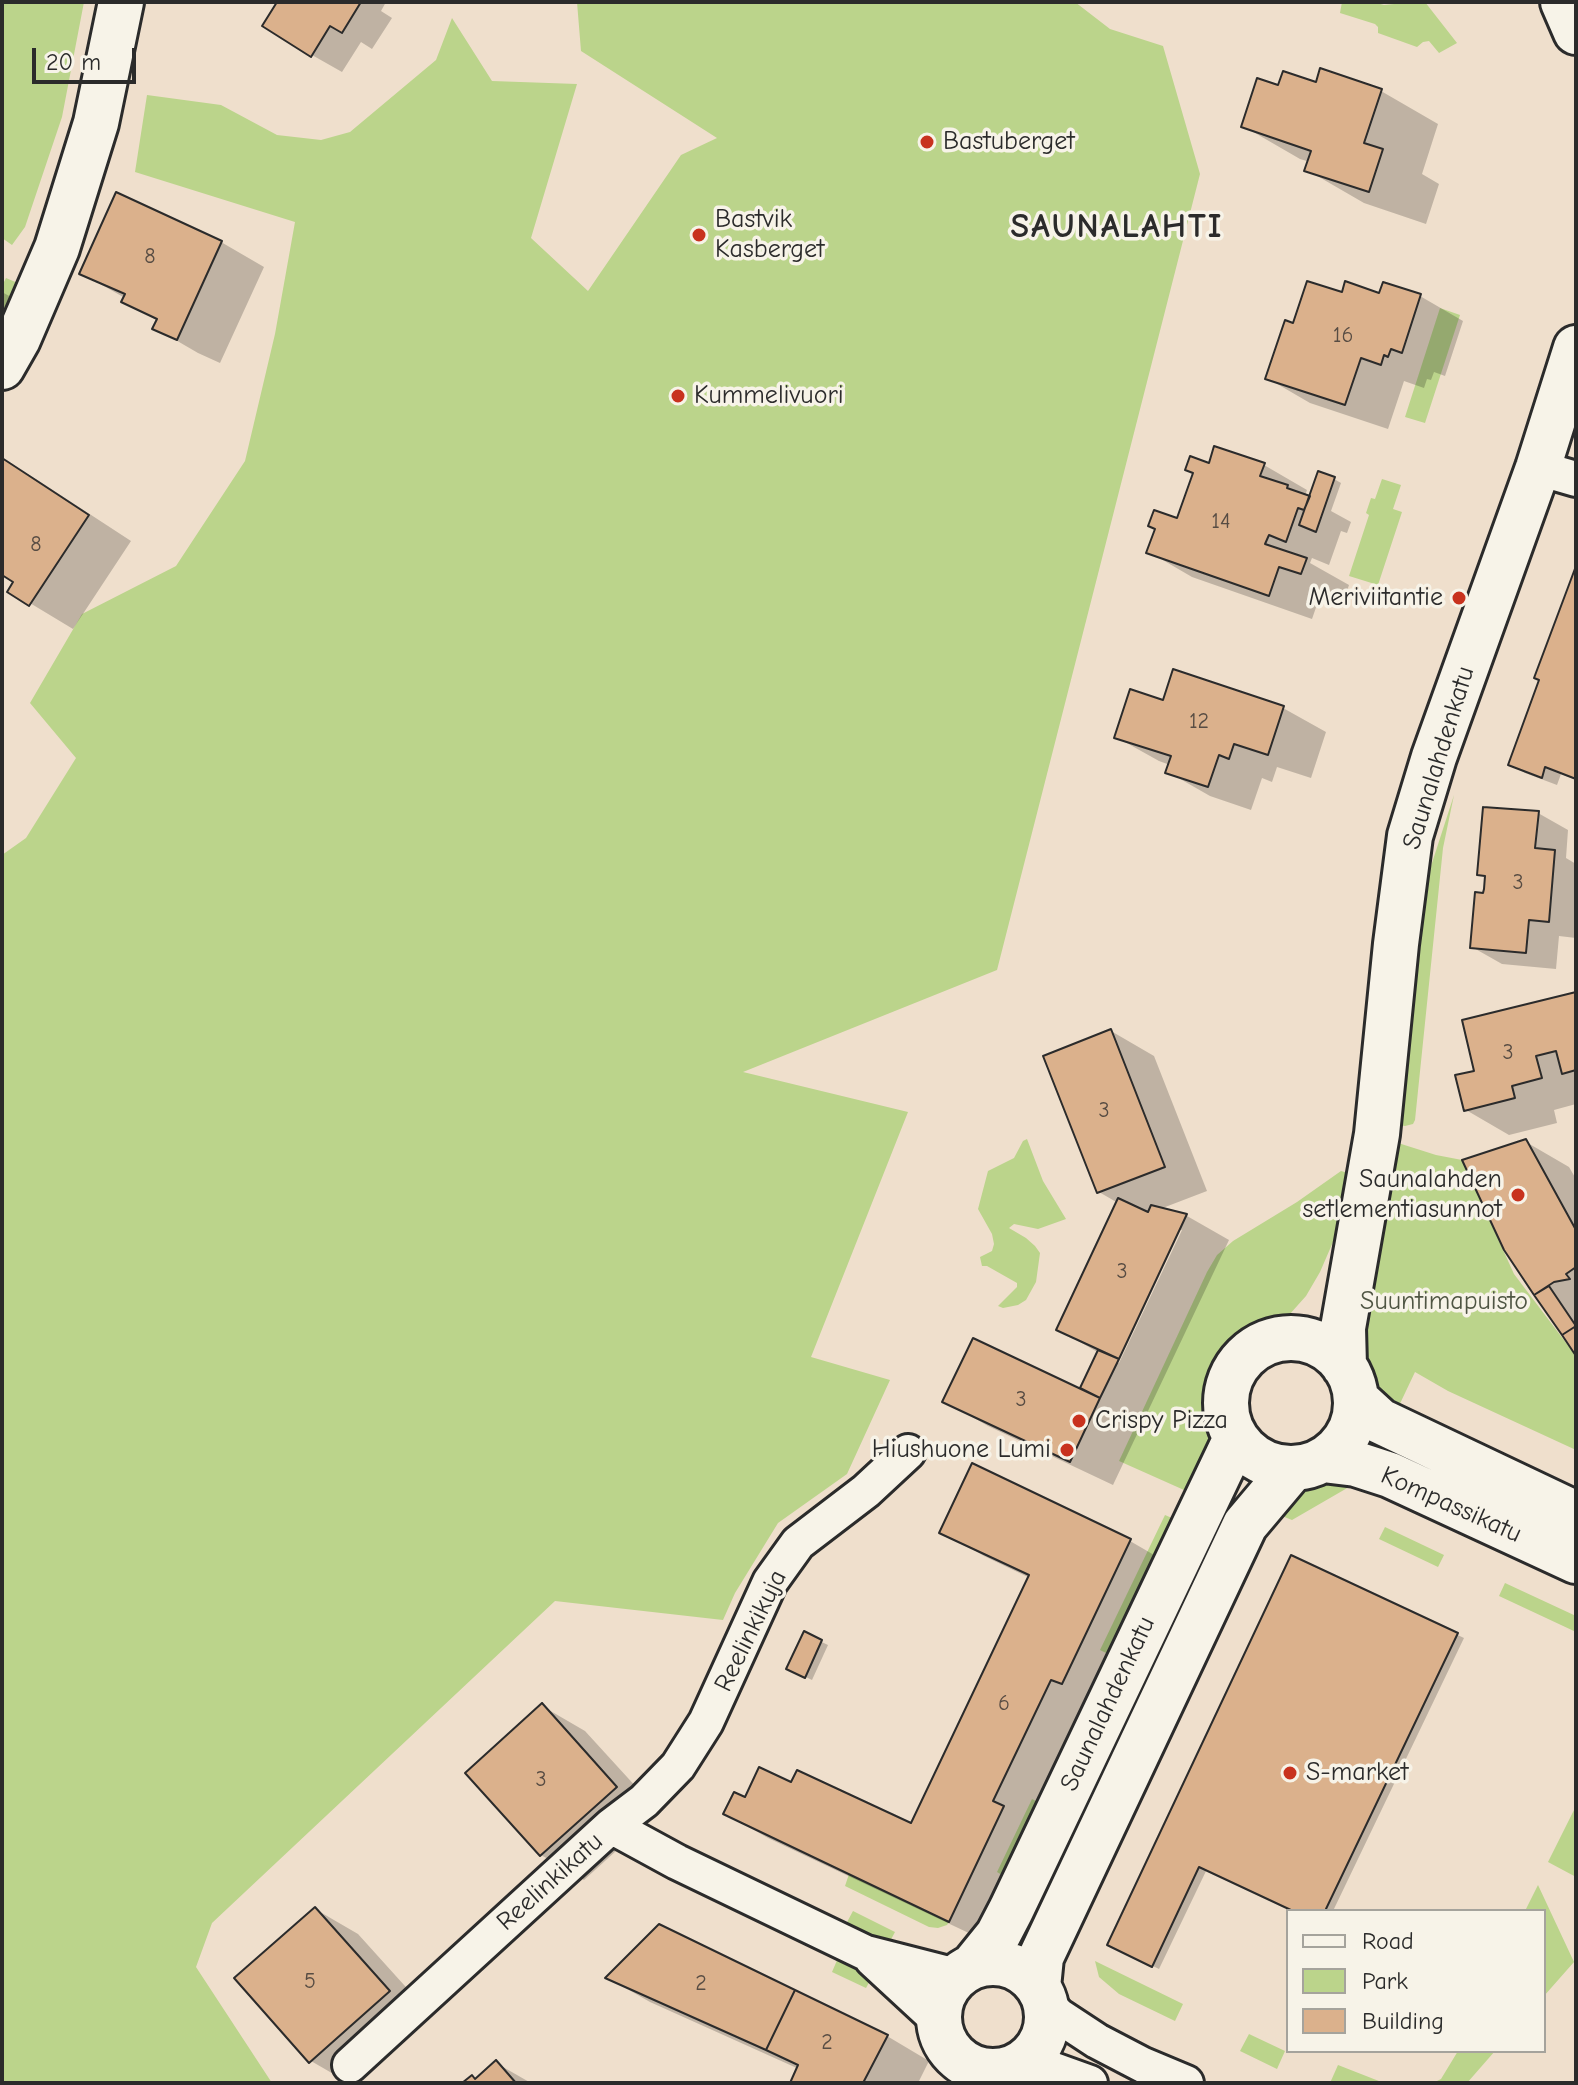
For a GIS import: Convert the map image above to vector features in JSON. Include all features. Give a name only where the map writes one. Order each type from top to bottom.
[{"type":"street","points":[[2,367],[18,339],[57,248],[96,123],[121,2]]},
{"type":"street","points":[[1563,2],[1576,32]]},
{"type":"street","name":"Saunalahdenkatu","points":[[1350,1383],[1343,1328],[1377,1134],[1410,836],[1434,757],[1557,473],[1576,348]]},
{"type":"street","name":"Saunalahdenkatu","points":[[1282,1339],[1320,1299],[1359,1229]]},
{"type":"street","points":[[1297,1339],[1324,1347],[1335,1356],[1350,1383],[1355,1414],[1351,1428],[1335,1451],[1308,1464],[1280,1467],[1254,1457],[1236,1438],[1229,1423],[1227,1391],[1232,1376],[1241,1362],[1267,1343],[1297,1339]]},
{"type":"street","name":"Kompassikatu","points":[[1350,1383],[1380,1421],[1576,1514]]},
{"type":"street","name":"Saunalahdenkatu","points":[[965,1971],[998,1935],[1011,1910],[1236,1438]]},
{"type":"street","name":"Reelinkikuja","points":[[611,1826],[644,1801],[678,1766],[706,1722],[770,1582],[798,1543],[866,1491],[908,1452]]},
{"type":"street","name":"Saunalahdenkatu","points":[[1042,1995],[1041,1957],[1245,1525],[1308,1464]]},
{"type":"street","name":"Kompassikatu","points":[[1308,1464],[1356,1464],[1390,1475],[1576,1561]]},
{"type":"street","name":"Reelinkikatu","points":[[350,2065],[611,1826],[677,1862],[866,1953],[965,1971]]},
{"type":"street","name":"Reelinkikatu","points":[[866,1953],[942,2031]]},
{"type":"street","points":[[930,2083],[942,2031],[940,2004],[946,1989],[965,1971],[992,1962],[1026,1973],[1059,2016],[1097,2041],[1186,2083]]},
{"type":"street","points":[[1009,2071],[1040,2043],[1047,2024],[1042,1995]]},
{"type":"street","points":[[942,2031],[953,2054],[977,2069],[1090,2083]]},
{"type":"green space","points":[[2,2],[84,2],[62,117],[25,227],[12,245],[2,238]]},
{"type":"green space","points":[[577,2],[1075,2],[1110,29],[1163,46],[1200,174],[997,970],[743,1072],[908,1112],[811,1357],[890,1380],[847,1474],[778,1523],[735,1593],[723,1620],[555,1601],[212,1923],[196,1967],[272,2083],[2,2083],[2,855],[26,838],[76,758],[30,703],[82,614],[176,566],[245,461],[275,334],[295,222],[135,172],[147,95],[221,105],[277,135],[321,140],[350,132],[436,60],[452,18],[492,81],[577,84],[531,238],[588,291],[681,155],[717,138],[581,51]]},
{"type":"green space","points":[[1342,2],[1384,5],[1425,2],[1457,43],[1439,53],[1429,41],[1417,47],[1378,33],[1375,24],[1340,13]]},
{"type":"green space","points":[[6,278],[20,284],[2,322],[2,286]]},
{"type":"green space","points":[[1440,308],[1460,315],[1425,423],[1405,417]]},
{"type":"green space","points":[[1382,479],[1401,485],[1393,509],[1402,512],[1378,585],[1349,576],[1369,515],[1366,513],[1371,498],[1375,499]]},
{"type":"green space","points":[[1454,795],[1443,848],[1415,1120],[1413,1124],[1397,1125],[1420,900]]},
{"type":"green space","points":[[1027,1139],[1043,1181],[1066,1219],[1038,1229],[1014,1224],[1009,1228],[1026,1238],[1040,1253],[1036,1282],[1026,1300],[1003,1308],[998,1306],[1017,1287],[1017,1283],[982,1266],[980,1257],[992,1251],[994,1244],[978,1209],[988,1171],[1014,1158]]},
{"type":"green space","name":"Suuntimapuisto","points":[[1395,1142],[1462,1160],[1514,1274],[1576,1356],[1576,1450],[1448,1391],[1415,1372],[1396,1412],[1378,1397],[1368,1380],[1362,1340]]},
{"type":"green space","points":[[1341,1171],[1352,1174],[1333,1242],[1306,1296],[1289,1315],[1256,1331],[1230,1349],[1216,1368],[1210,1391],[1208,1451],[1193,1494],[1119,1461],[1217,1255],[1233,1241]]},
{"type":"green space","points":[[1347,1479],[1361,1488],[1349,1487],[1292,1520],[1267,1510],[1307,1480]]},
{"type":"green space","points":[[1165,1515],[1181,1522],[1149,1588],[1106,1653],[1100,1650]]},
{"type":"green space","points":[[1385,1527],[1444,1555],[1438,1567],[1379,1539]]},
{"type":"green space","points":[[1505,1583],[1576,1616],[1576,1632],[1499,1596]]},
{"type":"green space","points":[[1032,1799],[1036,1801],[1029,1830],[1010,1880],[997,1872]]},
{"type":"green space","points":[[1576,1806],[1576,1877],[1548,1862]]},
{"type":"green space","points":[[849,1874],[949,1922],[938,1928],[929,1927],[845,1886]]},
{"type":"green space","points":[[1538,1885],[1574,1962],[1546,1994],[1546,1909],[1526,1909]]},
{"type":"green space","points":[[853,1911],[895,1932],[888,1945],[846,1924]]},
{"type":"green space","points":[[838,1958],[873,1975],[866,1988],[832,1972]]},
{"type":"green space","points":[[1095,1961],[1183,2004],[1175,2021],[1119,1994],[1099,1977]]},
{"type":"green space","points":[[1249,2034],[1285,2051],[1277,2069],[1240,2051]]},
{"type":"green space","points":[[1457,2053],[1493,2053],[1467,2083],[1433,2083],[1441,2079]]},
{"type":"green space","points":[[1338,2065],[1384,2083],[1330,2083]]},
{"type":"building","points":[[277,2],[361,2],[342,33],[330,26],[311,57],[262,26]]},
{"type":"building","points":[[1320,68],[1382,89],[1364,143],[1383,149],[1369,192],[1304,171],[1311,151],[1241,127],[1257,78],[1278,85],[1283,71],[1316,82]]},
{"type":"building","points":[[116,192],[222,241],[177,340],[152,329],[157,319],[121,302],[125,294],[79,274]]},
{"type":"building","points":[[1307,281],[1342,292],[1345,281],[1379,293],[1383,282],[1421,294],[1402,353],[1391,349],[1388,357],[1384,355],[1381,365],[1361,358],[1345,405],[1265,379],[1285,320],[1293,323]]},
{"type":"building","points":[[1214,446],[1265,463],[1260,476],[1310,496],[1304,510],[1298,508],[1286,542],[1269,535],[1265,544],[1307,558],[1301,574],[1279,567],[1269,596],[1146,553],[1155,529],[1148,526],[1154,510],[1177,518],[1193,473],[1185,470],[1190,456],[1209,463]]},
{"type":"building","points":[[2,458],[89,515],[29,606],[7,592],[13,582],[2,575]]},
{"type":"building","points":[[1318,471],[1335,477],[1316,532],[1299,525]]},
{"type":"building","points":[[1576,566],[1576,779],[1545,767],[1542,778],[1508,765],[1539,680],[1534,678]]},
{"type":"building","points":[[1173,669],[1284,706],[1268,755],[1234,744],[1229,759],[1219,755],[1208,787],[1165,773],[1171,756],[1114,738],[1130,689],[1163,700]]},
{"type":"building","points":[[1483,807],[1539,811],[1535,848],[1555,850],[1549,922],[1529,920],[1526,953],[1470,948],[1475,892],[1483,893],[1484,889],[1485,876],[1477,875]]},
{"type":"building","points":[[1576,992],[1576,1070],[1562,1074],[1556,1051],[1536,1056],[1542,1078],[1512,1086],[1515,1098],[1464,1111],[1455,1075],[1474,1071],[1462,1020]]},
{"type":"building","points":[[1111,1029],[1165,1167],[1097,1193],[1043,1056]]},
{"type":"building","name":"Saunalahden setlementiasunnot","points":[[1526,1139],[1576,1230],[1576,1267],[1566,1274],[1570,1279],[1554,1282],[1534,1295],[1504,1250],[1462,1160]]},
{"type":"building","points":[[1118,1198],[1148,1212],[1151,1205],[1187,1214],[1119,1359],[1056,1330]]},
{"type":"building","points":[[1549,1286],[1576,1326],[1562,1335],[1534,1295]]},
{"type":"building","points":[[1576,1326],[1576,1356],[1562,1335]]},
{"type":"building","points":[[973,1338],[1100,1398],[1070,1462],[942,1402]]},
{"type":"building","points":[[1098,1350],[1119,1359],[1100,1398],[1080,1388]]},
{"type":"building","points":[[972,1463],[1131,1539],[1062,1684],[1051,1680],[993,1801],[1004,1806],[949,1922],[723,1814],[734,1792],[745,1797],[759,1767],[791,1782],[797,1770],[911,1823],[1029,1575],[939,1533]]},
{"type":"building","name":"S-market","points":[[1291,1555],[1458,1633],[1326,1909],[1289,1909],[1199,1867],[1152,1967],[1107,1945]]},
{"type":"building","points":[[804,1631],[822,1640],[805,1678],[786,1669]]},
{"type":"building","points":[[542,1703],[617,1787],[540,1856],[465,1773]]},
{"type":"building","points":[[315,1907],[390,1991],[309,2063],[234,1978]]},
{"type":"building","points":[[659,1924],[795,1990],[766,2050],[605,1978]]},
{"type":"building","points":[[795,1990],[888,2035],[863,2083],[790,2083],[798,2065],[766,2050]]},
{"type":"building","points":[[496,2060],[516,2083],[462,2083],[472,2075],[475,2079]]},
{"type":"place","name":"Bastuberget","points":[[927,142]]},
{"type":"place","name":"Bastvik Kasberget","points":[[699,235]]},
{"type":"place","name":"Kummelivuori","points":[[678,396]]},
{"type":"place","name":"Meriviitantie","points":[[1459,598]]},
{"type":"place","name":"Saunalahden setlementiasunnot","points":[[1518,1195]]},
{"type":"place","name":"Crispy Pizza","points":[[1079,1421]]},
{"type":"place","name":"Hiushuone Lumi","points":[[1067,1450]]},
{"type":"place","name":"S-market","points":[[1290,1773]]},
{"type":"district","name":"SAUNALAHTI","points":[[1117,227]]}]
